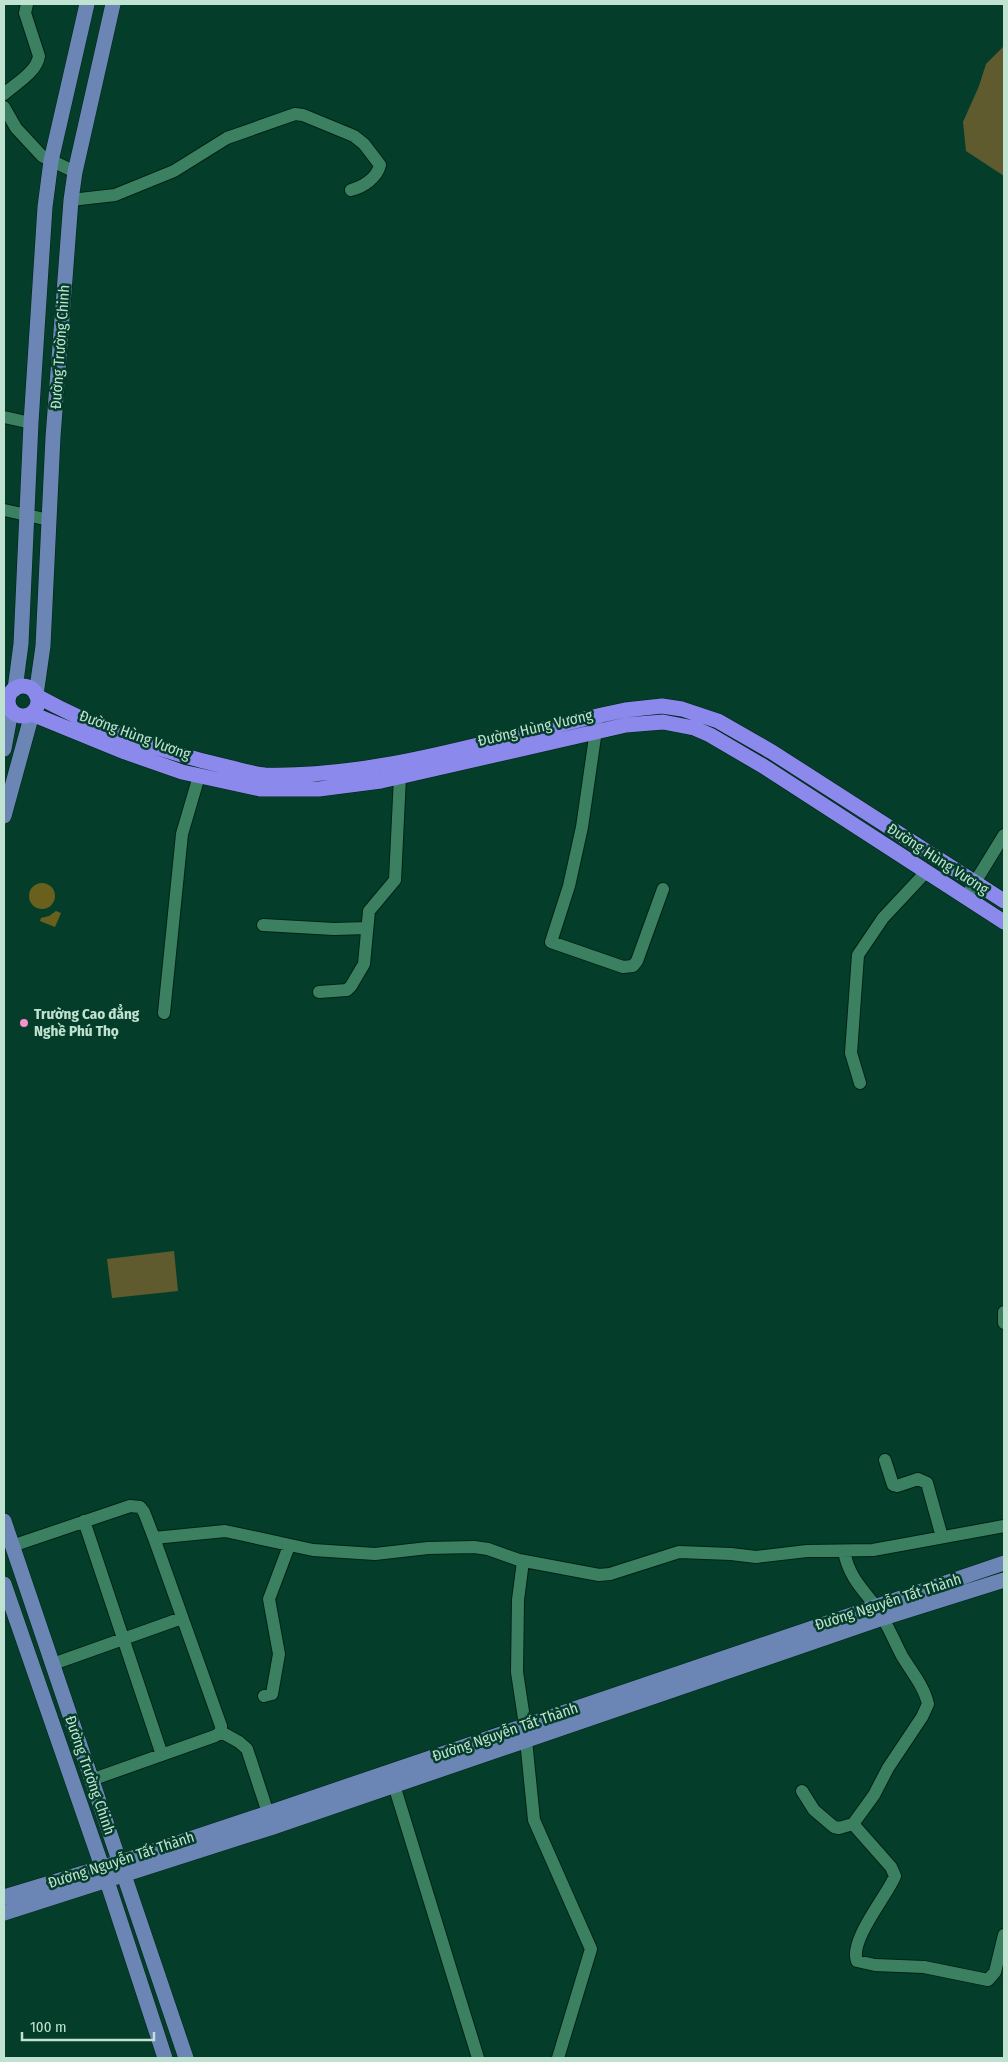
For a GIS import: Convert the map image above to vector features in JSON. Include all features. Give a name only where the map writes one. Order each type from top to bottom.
[{"type":"highway","points":[[27,687],[37,695],[37,706],[32,714],[21,716],[8,708],[9,688],[27,687]]},
{"type":"highway","name":"Đường Hùng Vương","points":[[37,695],[67,711],[131,739],[186,757],[262,775],[318,774],[383,765],[625,710],[662,706],[691,711],[718,721],[772,752],[1004,901]]},
{"type":"highway","name":"Đường Hùng Vương","points":[[32,714],[125,752],[199,776],[260,790],[319,790],[400,777],[595,732],[653,722],[694,728],[710,735],[763,766],[1004,922]]},
{"type":"main road","name":"Đường Trường Chinh","points":[[9,688],[21,644],[31,423],[45,207],[51,162],[87,4]]},
{"type":"main road","name":"Đường Trường Chinh","points":[[37,695],[44,646],[53,437],[71,200],[75,172],[113,4]]},
{"type":"main road","points":[[4,749],[8,708]]},
{"type":"main road","points":[[4,816],[32,714]]},
{"type":"main road","name":"Đường Trường Chinh","points":[[4,1521],[186,2058]]},
{"type":"main road","name":"Đường Nguyễn Tất Thành","points":[[122,1869],[268,1813],[526,1732],[879,1612],[1004,1563]]},
{"type":"main road","name":"Đường Nguyễn Tất Thành","points":[[879,1612],[1004,1580]]},
{"type":"main road","name":"Đường Trường Chinh","points":[[4,1584],[7,1608],[104,1874],[165,2058]]},
{"type":"main road","name":"Đường Nguyễn Tất Thành","points":[[4,1897],[122,1869],[394,1785],[526,1732]]},
{"type":"main road","name":"Đường Nguyễn Tất Thành","points":[[4,1913],[104,1874]]},
{"type":"main road","points":[[142,1986],[161,1980]]},
{"type":"street","points":[[4,94],[34,68],[38,62],[39,56],[25,13],[27,4]]},
{"type":"street","points":[[4,107],[16,128],[42,156],[75,172]]},
{"type":"street","points":[[71,200],[115,195],[174,171],[227,138],[295,114],[302,115],[354,136],[364,144],[380,165],[375,175],[365,185],[350,190]]},
{"type":"street","points":[[4,417],[31,423]]},
{"type":"street","points":[[4,510],[49,520]]},
{"type":"street","points":[[599,715],[582,827],[569,886],[551,942],[623,967],[633,966],[637,961],[663,890]]},
{"type":"street","points":[[164,1013],[182,834],[199,776]]},
{"type":"street","points":[[319,992],[347,990],[352,986],[364,964],[369,911],[396,878],[400,777]]},
{"type":"street","points":[[966,897],[1004,835]]},
{"type":"street","points":[[860,1083],[851,1052],[858,955],[883,918],[926,872]]},
{"type":"street","points":[[263,925],[334,929],[367,928]]},
{"type":"street","points":[[1004,1312],[1004,1322]]},
{"type":"street","points":[[885,1460],[892,1485],[897,1486],[918,1479],[927,1483],[942,1537]]},
{"type":"street","points":[[12,1546],[136,1505],[144,1512],[221,1726],[221,1732]]},
{"type":"street","points":[[84,1521],[162,1755]]},
{"type":"street","points":[[154,1538],[226,1531],[238,1532],[289,1546],[313,1550],[374,1554],[428,1548],[474,1547],[488,1549],[523,1561],[598,1575],[610,1574],[679,1552],[756,1557],[806,1551],[844,1551],[899,1546],[1004,1526]]},
{"type":"street","points":[[264,1696],[272,1694],[279,1654],[268,1600],[289,1546]]},
{"type":"street","points":[[802,1791],[814,1810],[834,1827],[839,1828],[853,1824],[874,1795],[888,1768],[922,1717],[928,1704],[923,1690],[879,1612],[851,1574],[844,1551]]},
{"type":"street","points":[[523,1561],[518,1600],[517,1672],[526,1732],[534,1820],[591,1949],[558,2058]]},
{"type":"street","points":[[53,1664],[182,1618]]},
{"type":"street","points":[[91,1780],[215,1736],[221,1732]]},
{"type":"street","points":[[221,1732],[247,1749],[268,1813]]},
{"type":"street","points":[[394,1785],[478,2058]]},
{"type":"street","points":[[853,1824],[891,1867],[895,1876],[866,1923],[856,1953],[857,1961],[875,1965],[924,1967],[988,1980],[995,1972],[1004,1935]]},
{"type":"shaded area","points":[[1004,46],[1004,176],[966,151],[963,122],[979,86],[986,64]]},
{"type":"shaded area","points":[[42,883],[51,887],[55,896],[51,905],[42,909],[33,905],[29,896],[33,887]]},
{"type":"shaded area","points":[[56,911],[61,913],[55,927],[40,921],[41,918],[49,916]]},
{"type":"shaded area","points":[[174,1251],[178,1291],[112,1298],[107,1259]]},
{"type":"place","name":"Trường Cao đẳng Nghề Phú Thọ","points":[[24,1023]]}]
